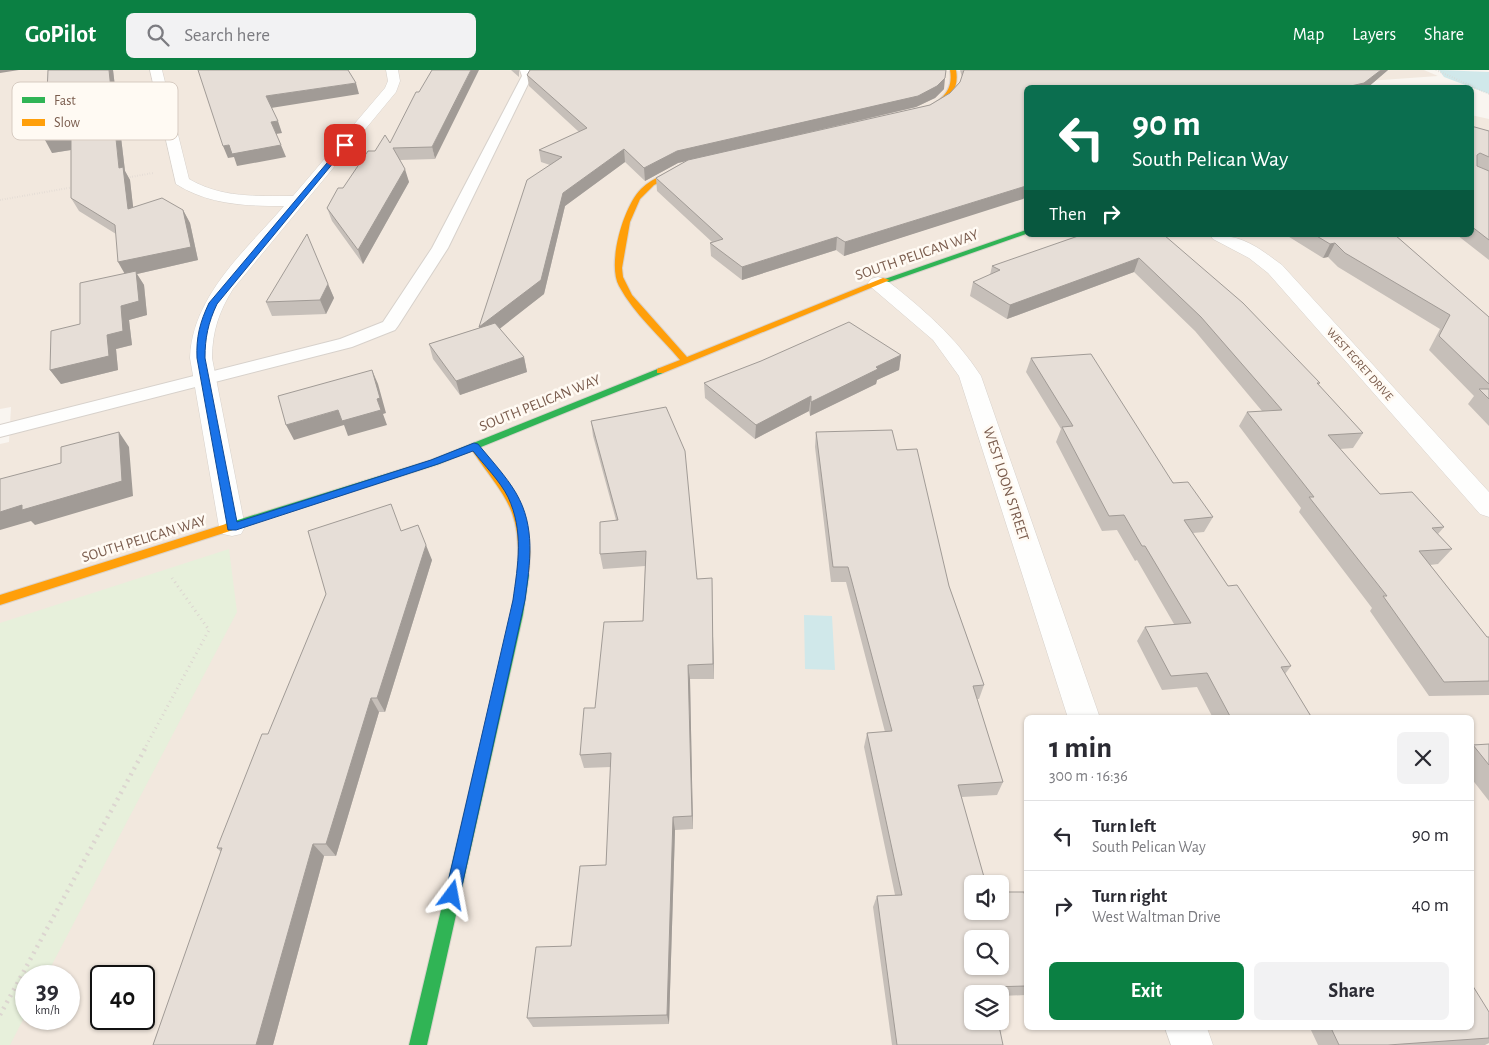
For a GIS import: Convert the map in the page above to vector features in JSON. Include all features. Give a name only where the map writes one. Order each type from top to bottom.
[{"type":"street","points":[[914,115],[936,106],[953,92],[956,84],[953,70]]},
{"type":"street","points":[[232,527],[205,380],[200,340],[204,322],[213,303],[392,89],[395,71]]},
{"type":"street","points":[[173,140],[182,180],[192,189],[232,199],[298,201]]},
{"type":"street","points":[[685,360],[627,293],[619,277],[619,261],[629,210],[636,198],[648,186],[664,176],[699,164]]},
{"type":"street","name":"SOUTH PELICAN WAY","points":[[0,600],[435,462],[878,284],[1024,233]]},
{"type":"street","name":"WEST EGRET DRIVE","points":[[1223,237],[1255,254],[1275,269],[1489,508]]},
{"type":"street","name":"WEST LOON STREET","points":[[878,284],[942,335],[957,354],[970,376],[1083,715]]},
{"type":"street","points":[[418,1045],[517,615],[526,555],[523,523],[512,495],[474,446]]},
{"type":"street","points":[[1187,1030],[1192,1045]]},
{"type":"lane","points":[[0,431],[346,343],[389,326],[440,248],[527,76],[525,70]]},
{"type":"path","points":[[1436,70],[1469,85]]},
{"type":"path","points":[[1474,87],[1489,94]]},
{"type":"path","points":[[117,180],[156,173]]},
{"type":"path","points":[[0,200],[78,186]]},
{"type":"path","points":[[0,1014],[209,630],[170,575]]},
{"type":"shaded area","points":[[0,70],[1424,70],[1438,76],[1339,83],[1345,85],[1024,85],[1024,237],[1474,237],[1474,116],[1489,119],[1489,1045],[0,1045],[0,444],[9,442],[11,407],[0,409]]},
{"type":"green space","points":[[229,549],[237,612],[52,965],[15,965],[15,1030],[18,1030],[10,1045],[0,1045],[0,623]]},
{"type":"water","points":[[804,615],[832,616],[835,670],[805,669]]},
{"type":"building","points":[[48,70],[109,70],[110,82],[47,82]]},
{"type":"building","points":[[198,70],[348,70],[356,83],[266,96],[278,121],[271,122],[281,145],[232,154],[229,145],[223,146]]},
{"type":"building","points":[[432,70],[471,70],[432,147],[393,148],[405,169],[358,250],[327,208],[338,188],[343,188],[368,151],[375,151],[385,135],[390,143],[416,92],[419,92]]},
{"type":"building","points":[[530,70],[946,70],[945,78],[937,86],[918,96],[677,151],[644,168],[624,149],[563,193],[541,280],[479,327],[527,180],[562,157],[539,150],[587,128],[527,75]]},
{"type":"building","points":[[964,70],[1381,70],[1364,83],[1355,85],[1024,85],[1024,187],[845,242],[837,237],[742,267],[710,243],[723,239],[656,178],[688,160],[930,105],[950,93],[960,82]]},
{"type":"building","points":[[1474,127],[1489,131],[1489,157],[1480,153],[1477,155],[1477,166],[1489,171],[1489,240],[1474,228]]},
{"type":"building","points":[[71,140],[116,140],[119,168],[123,167],[128,209],[162,198],[183,210],[191,247],[118,262],[115,225],[71,198]]},
{"type":"building","points":[[307,234],[328,284],[320,300],[266,302]]},
{"type":"building","points":[[1075,237],[1166,237],[1243,303],[1320,383],[1317,383],[1363,433],[1328,435],[1380,494],[1412,492],[1444,527],[1432,528],[1452,549],[1419,551],[1487,637],[1489,637],[1489,681],[1444,682],[1383,596],[1387,596],[1309,497],[1314,497],[1247,412],[1282,410],[1201,317],[1139,258],[1010,305],[973,282],[1000,270],[992,266]]},
{"type":"building","points":[[1318,237],[1397,237],[1489,317],[1489,384],[1439,336],[1450,315],[1345,253],[1335,243],[1330,244]]},
{"type":"building","points":[[136,271],[139,301],[121,306],[123,331],[107,335],[109,356],[50,370],[51,331],[80,324],[80,283]]},
{"type":"building","points":[[849,322],[901,355],[876,367],[878,369],[811,402],[811,396],[756,425],[704,383],[761,361]]},
{"type":"building","points":[[495,323],[524,357],[456,381],[429,344]]},
{"type":"building","points":[[1091,354],[1173,483],[1188,482],[1213,517],[1184,520],[1228,586],[1237,585],[1291,666],[1281,667],[1310,715],[1229,715],[1207,673],[1171,676],[1145,627],[1191,623],[1145,546],[1142,546],[1124,515],[1109,516],[1062,427],[1073,426],[1031,358]]},
{"type":"building","points":[[372,370],[380,398],[377,399],[381,410],[342,421],[338,410],[286,425],[278,396]]},
{"type":"building","points":[[1479,389],[1489,389],[1489,399]]},
{"type":"building","points":[[666,407],[685,451],[697,579],[712,578],[713,664],[688,665],[692,816],[673,817],[667,1015],[527,1018],[536,947],[571,946],[580,866],[606,865],[611,753],[580,755],[584,708],[595,708],[604,622],[643,621],[646,551],[600,554],[600,522],[618,520],[591,421]]},
{"type":"building","points":[[892,430],[897,450],[917,449],[949,586],[984,685],[973,686],[1003,782],[958,785],[983,875],[964,875],[964,920],[1009,920],[1009,892],[1024,892],[1024,986],[964,985],[964,1030],[1000,1030],[1003,1045],[897,1045],[877,896],[902,895],[867,733],[892,731],[848,567],[833,567],[816,432]]},
{"type":"building","points":[[119,432],[122,481],[22,510],[22,505],[0,512],[0,479],[61,463],[61,447]]},
{"type":"building","points":[[391,504],[401,531],[418,525],[426,545],[377,698],[371,698],[326,844],[313,844],[256,1045],[153,1045],[222,848],[217,848],[262,734],[268,734],[326,594],[308,531]]},
{"type":"building","points":[[1489,744],[1489,765],[1474,746]]},
{"type":"building","points":[[1474,988],[1489,1012],[1489,1038],[1388,1045],[1339,1045],[1332,1030],[1474,1030]]},
{"type":"waterway","points":[[1456,70],[1489,84]]},
{"type":"traffic: fast","points":[[886,280],[1024,233]]},
{"type":"traffic: fast","points":[[229,527],[435,462],[660,371]]},
{"type":"traffic: fast","points":[[418,1045],[517,615],[523,575]]},
{"type":"traffic: slow","points":[[924,111],[943,100],[952,91],[955,78],[953,70]]},
{"type":"traffic: slow","points":[[685,360],[629,296],[622,286],[618,268],[627,222],[636,199],[651,184],[690,166]]},
{"type":"traffic: slow","points":[[660,371],[886,280]]},
{"type":"traffic: slow","points":[[474,446],[498,477],[515,504],[521,519],[525,553],[523,575]]},
{"type":"traffic: slow","points":[[0,600],[229,527]]},
{"type":"route","points":[[345,145],[213,303],[204,322],[200,340],[201,358],[232,527],[435,462],[474,446],[512,495],[523,523],[526,555],[517,615],[452,895]]}]
